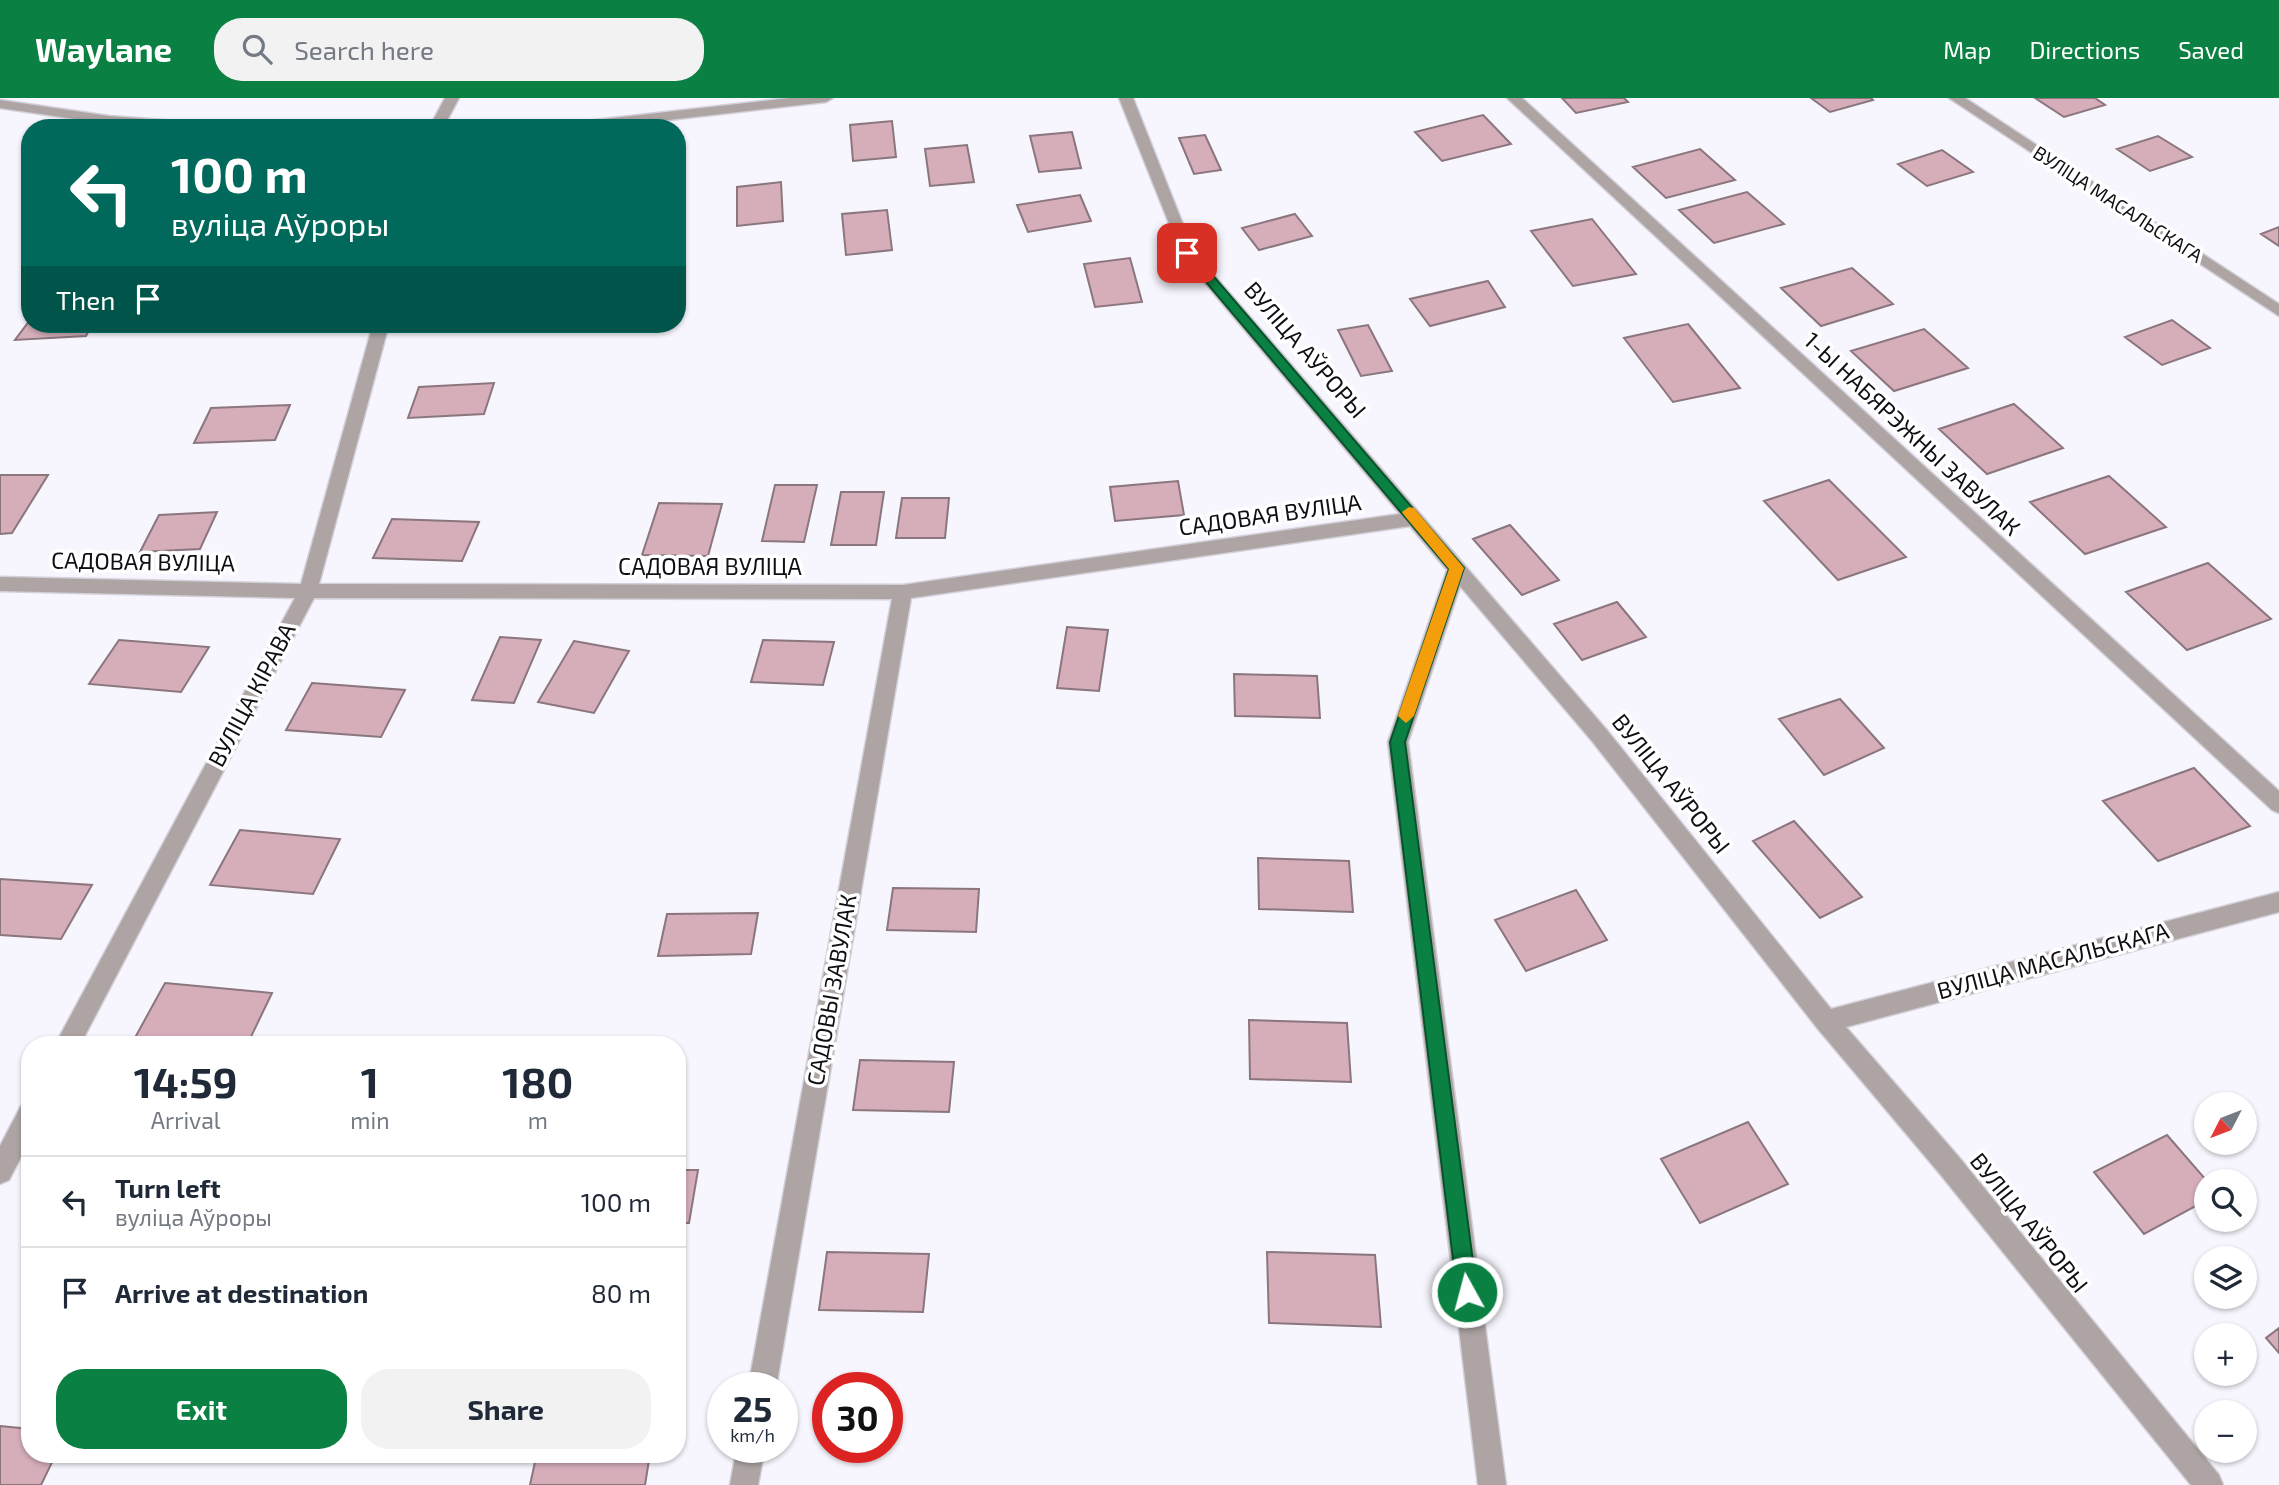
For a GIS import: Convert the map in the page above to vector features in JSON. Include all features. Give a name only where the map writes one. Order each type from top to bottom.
[{"type":"street","points":[[441,119],[452,98]]},
{"type":"street","points":[[640,119],[826,98]]},
{"type":"street","name":"ВУЛІЦА АЎРОРЫ","points":[[1126,98],[1187,253],[1599,735],[1826,1021],[1949,1166],[2209,1485]]},
{"type":"street","name":"1-Ы НАБЯРЭЖНЫ ЗАВУЛАК","points":[[1514,98],[1699,267],[2071,618],[2279,804]]},
{"type":"street","name":"ВУЛІЦА МАСАЛЬСКАГА","points":[[1956,98],[2279,311]]},
{"type":"street","points":[[0,104],[96,119]]},
{"type":"street","name":"ВУЛІЦА КІРАВА","points":[[72,1036],[308,591],[379,333]]},
{"type":"street","name":"САДОВАЯ ВУЛІЦА","points":[[0,584],[308,591],[903,592],[1415,519]]},
{"type":"street","points":[[1457,568],[1398,742],[1492,1485]]},
{"type":"street","name":"САДОВЫ ЗАВУЛАК","points":[[765,1372],[903,592]]},
{"type":"street","name":"ВУЛІЦА МАСАЛЬСКАГА","points":[[1826,1021],[2279,902]]},
{"type":"street","points":[[0,1171],[21,1132]]},
{"type":"street","points":[[744,1485],[748,1463]]},
{"type":"building","points":[[1562,98],[1624,98],[1628,102],[1576,113]]},
{"type":"building","points":[[1811,98],[1871,98],[1873,100],[1830,112]]},
{"type":"building","points":[[2035,98],[2095,98],[2105,105],[2064,117]]},
{"type":"building","points":[[1483,115],[1511,144],[1442,161],[1415,132]]},
{"type":"building","points":[[892,121],[896,157],[853,161],[850,125]]},
{"type":"building","points":[[1072,132],[1081,168],[1039,172],[1030,136]]},
{"type":"building","points":[[1205,135],[1221,170],[1194,174],[1179,138]]},
{"type":"building","points":[[2158,136],[2192,157],[2150,171],[2117,149]]},
{"type":"building","points":[[967,145],[974,182],[930,186],[925,149]]},
{"type":"building","points":[[1700,149],[1735,180],[1666,198],[1633,167]]},
{"type":"building","points":[[1942,150],[1973,172],[1927,186],[1898,164]]},
{"type":"building","points":[[781,182],[783,221],[737,226],[737,187]]},
{"type":"building","points":[[1747,192],[1784,224],[1714,243],[1679,210]]},
{"type":"building","points":[[1080,195],[1091,221],[1028,232],[1017,205]]},
{"type":"building","points":[[887,210],[892,250],[846,255],[842,214]]},
{"type":"building","points":[[1295,214],[1312,236],[1259,250],[1242,228]]},
{"type":"building","points":[[1592,219],[1636,274],[1573,286],[1531,231]]},
{"type":"building","points":[[2279,227],[2279,246],[2261,234]]},
{"type":"building","points":[[1130,258],[1142,302],[1095,307],[1084,264]]},
{"type":"building","points":[[1852,268],[1893,304],[1821,326],[1781,288]]},
{"type":"building","points":[[1488,281],[1505,307],[1430,326],[1410,299]]},
{"type":"building","points":[[2172,320],[2210,348],[2162,365],[2125,337]]},
{"type":"building","points":[[1688,324],[1740,388],[1673,402],[1624,338]]},
{"type":"building","points":[[1368,325],[1392,371],[1361,376],[1338,330]]},
{"type":"building","points":[[1924,329],[1968,368],[1894,391],[1851,351]]},
{"type":"building","points":[[21,332],[88,333],[86,336],[15,340]]},
{"type":"building","points":[[494,383],[484,414],[408,418],[419,387]]},
{"type":"building","points":[[2014,404],[2063,448],[1987,474],[1939,429]]},
{"type":"building","points":[[290,405],[275,440],[194,443],[211,408]]},
{"type":"building","points":[[0,475],[48,475],[12,533],[0,534]]},
{"type":"building","points":[[2109,476],[2166,527],[2085,554],[2030,502]]},
{"type":"building","points":[[1829,480],[1906,557],[1838,580],[1764,501]]},
{"type":"building","points":[[1178,481],[1184,515],[1115,521],[1110,487]]},
{"type":"building","points":[[775,485],[817,485],[804,542],[762,541]]},
{"type":"building","points":[[841,492],[884,492],[876,545],[831,545]]},
{"type":"building","points":[[902,498],[949,498],[945,538],[896,538]]},
{"type":"building","points":[[659,503],[722,504],[708,556],[642,555]]},
{"type":"building","points":[[217,512],[200,549],[140,552],[159,515]]},
{"type":"building","points":[[392,519],[479,522],[462,561],[373,558]]},
{"type":"building","points":[[1510,525],[1559,580],[1522,595],[1473,539]]},
{"type":"building","points":[[2208,563],[2271,619],[2187,650],[2126,592]]},
{"type":"building","points":[[1617,602],[1646,637],[1582,660],[1554,624]]},
{"type":"building","points":[[1067,627],[1108,630],[1099,691],[1057,688]]},
{"type":"building","points":[[500,637],[541,640],[514,703],[472,700]]},
{"type":"building","points":[[119,640],[209,647],[181,692],[89,684]]},
{"type":"building","points":[[763,640],[834,642],[823,685],[751,682]]},
{"type":"building","points":[[574,641],[629,651],[594,713],[538,702]]},
{"type":"building","points":[[1234,674],[1317,676],[1320,718],[1235,716]]},
{"type":"building","points":[[312,683],[405,690],[381,737],[286,730]]},
{"type":"building","points":[[1840,699],[1884,748],[1824,775],[1779,719]]},
{"type":"building","points":[[2194,768],[2250,826],[2158,861],[2103,801]]},
{"type":"building","points":[[1794,821],[1862,897],[1820,918],[1753,841]]},
{"type":"building","points":[[240,830],[340,839],[313,894],[210,885]]},
{"type":"building","points":[[1258,858],[1349,861],[1353,912],[1259,909]]},
{"type":"building","points":[[0,879],[92,885],[61,939],[0,935]]},
{"type":"building","points":[[893,888],[979,889],[976,932],[887,930]]},
{"type":"building","points":[[1576,890],[1607,940],[1526,971],[1495,920]]},
{"type":"building","points":[[758,913],[751,954],[658,956],[667,914]]},
{"type":"building","points":[[165,983],[272,993],[251,1036],[136,1036]]},
{"type":"building","points":[[1249,1020],[1347,1023],[1351,1082],[1250,1079]]},
{"type":"building","points":[[860,1060],[954,1062],[949,1112],[853,1110]]},
{"type":"building","points":[[1748,1122],[1788,1184],[1700,1223],[1661,1159]]},
{"type":"building","points":[[2167,1135],[2197,1169],[2194,1169],[2194,1207],[2144,1234],[2094,1172]]},
{"type":"building","points":[[686,1170],[698,1170],[689,1223],[686,1223]]},
{"type":"building","points":[[827,1252],[929,1254],[923,1312],[819,1310]]},
{"type":"building","points":[[1267,1252],[1375,1255],[1381,1327],[1269,1323]]},
{"type":"building","points":[[2279,1328],[2279,1353],[2266,1338]]},
{"type":"building","points":[[0,1426],[21,1428],[21,1463],[52,1463],[41,1485],[0,1485]]},
{"type":"building","points":[[535,1463],[649,1463],[645,1485],[530,1485]]},
{"type":"slow traffic","points":[[1406,716],[1457,568],[1409,512]]},
{"type":"route","points":[[1187,253],[1457,568],[1398,742],[1467,1292]]}]
